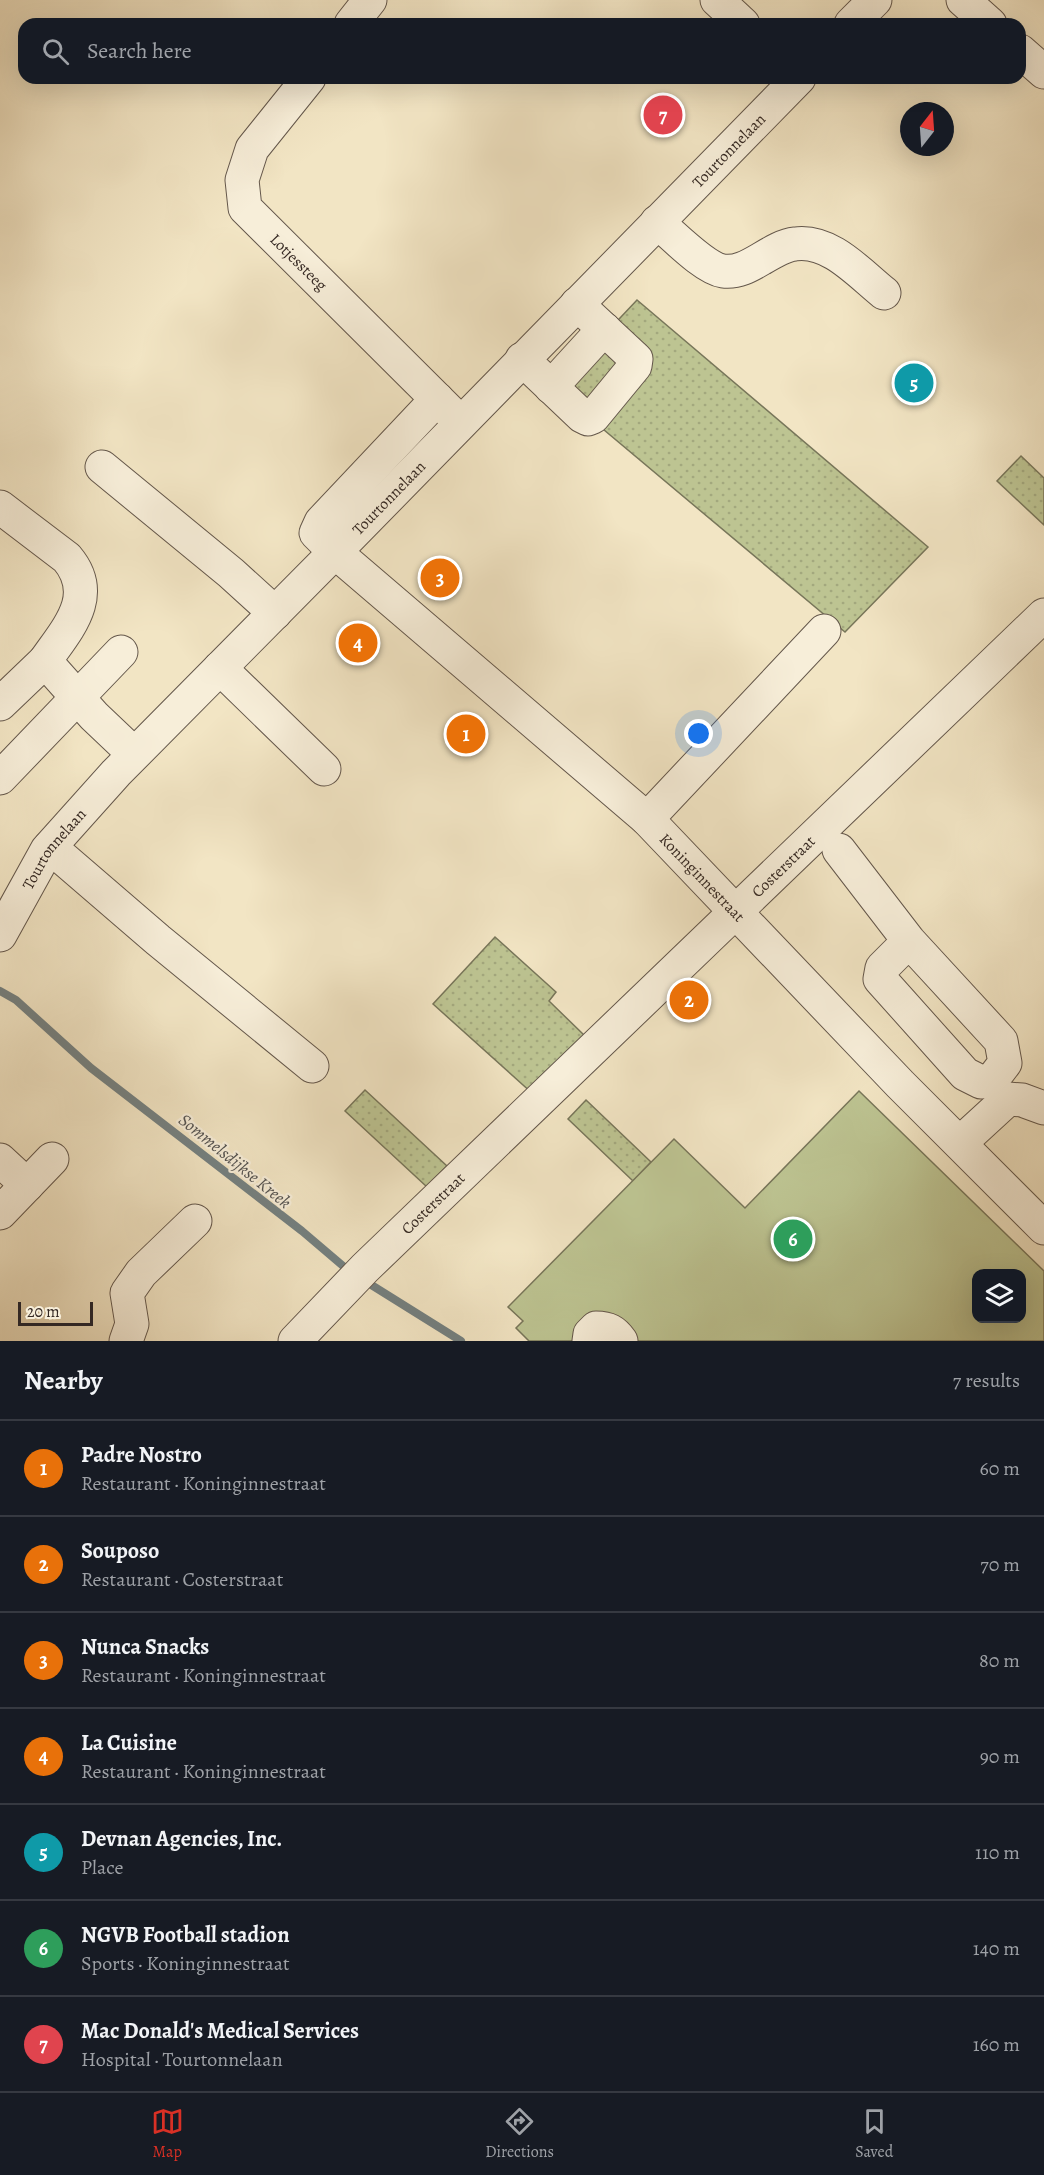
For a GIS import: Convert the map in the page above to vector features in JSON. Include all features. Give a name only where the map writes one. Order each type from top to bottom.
[{"type":"street","points":[[356,18],[370,0]]},
{"type":"street","points":[[717,0],[736,18]]},
{"type":"street","points":[[857,18],[875,0]]},
{"type":"street","points":[[1026,56],[1044,72]]},
{"type":"street","name":"Lotjessteeg","points":[[304,84],[252,149],[242,180],[245,208],[460,423]]},
{"type":"street","name":"Tourtonnelaan","points":[[0,935],[50,847],[134,754],[793,84]]},
{"type":"street","points":[[657,222],[707,265],[723,271],[742,270],[769,254],[794,244],[818,245],[834,252],[884,293]]},
{"type":"street","points":[[522,359],[582,416],[592,417],[635,366],[636,359],[577,303]]},
{"type":"street","points":[[551,387],[604,329]]},
{"type":"street","name":"Koninginnestraat","points":[[437,399],[317,527],[316,533],[335,552],[647,819],[900,1084],[1044,1227]]},
{"type":"street","points":[[102,467],[231,573],[275,613]]},
{"type":"street","points":[[0,507],[68,558],[76,569],[82,594],[74,620],[45,661],[0,704]]},
{"type":"street","name":"Costerstraat","points":[[295,1341],[341,1290],[1044,615]]},
{"type":"street","points":[[647,819],[824,631]]},
{"type":"street","points":[[0,778],[121,652]]},
{"type":"street","points":[[45,661],[134,754]]},
{"type":"street","points":[[220,668],[324,769]]},
{"type":"street","points":[[50,847],[158,940],[312,1066]]},
{"type":"street","points":[[839,850],[909,941],[1001,1041],[1005,1063],[1000,1090],[960,1143]]},
{"type":"street","points":[[909,941],[882,968],[880,979],[965,1074],[974,1080],[1044,1108]]},
{"type":"street","points":[[0,1213],[52,1159]]},
{"type":"street","points":[[0,1160],[27,1185]]},
{"type":"street","points":[[126,1341],[132,1324],[127,1293],[141,1273],[195,1221]]},
{"type":"street","points":[[589,1341],[590,1334],[596,1328],[607,1328],[621,1341]]},
{"type":"green space","points":[[637,300],[928,547],[845,632],[554,388]]},
{"type":"green space","points":[[1021,456],[1044,478],[1044,525],[997,481]]},
{"type":"green space","points":[[495,937],[556,992],[549,1001],[585,1036],[533,1094],[433,1004]]},
{"type":"green space","points":[[365,1090],[447,1166],[427,1187],[345,1111]]},
{"type":"green space","points":[[859,1091],[1044,1271],[1044,1341],[529,1341],[516,1328],[523,1321],[508,1307],[674,1139],[745,1208]]},
{"type":"green space","points":[[586,1100],[651,1162],[633,1181],[568,1119]]},
{"type":"waterway","name":"Sommelsdijkse Kreek","points":[[0,991],[16,1000],[91,1068],[302,1231],[349,1271]]},
{"type":"waterway","name":"Sommelsdijkse Kreek","points":[[365,1281],[461,1341]]},
{"type":"place","name":"Mac Donald's Medical Services","points":[[663,115]]},
{"type":"place","name":"Devnan Agencies, Inc.","points":[[914,383]]},
{"type":"place","name":"Nunca Snacks","points":[[440,578]]},
{"type":"place","name":"La Cuisine","points":[[358,643]]},
{"type":"place","name":"Padre Nostro","points":[[466,734]]},
{"type":"place","name":"Souposo","points":[[689,1000]]},
{"type":"place","name":"NGVB Football stadion","points":[[793,1239]]}]
